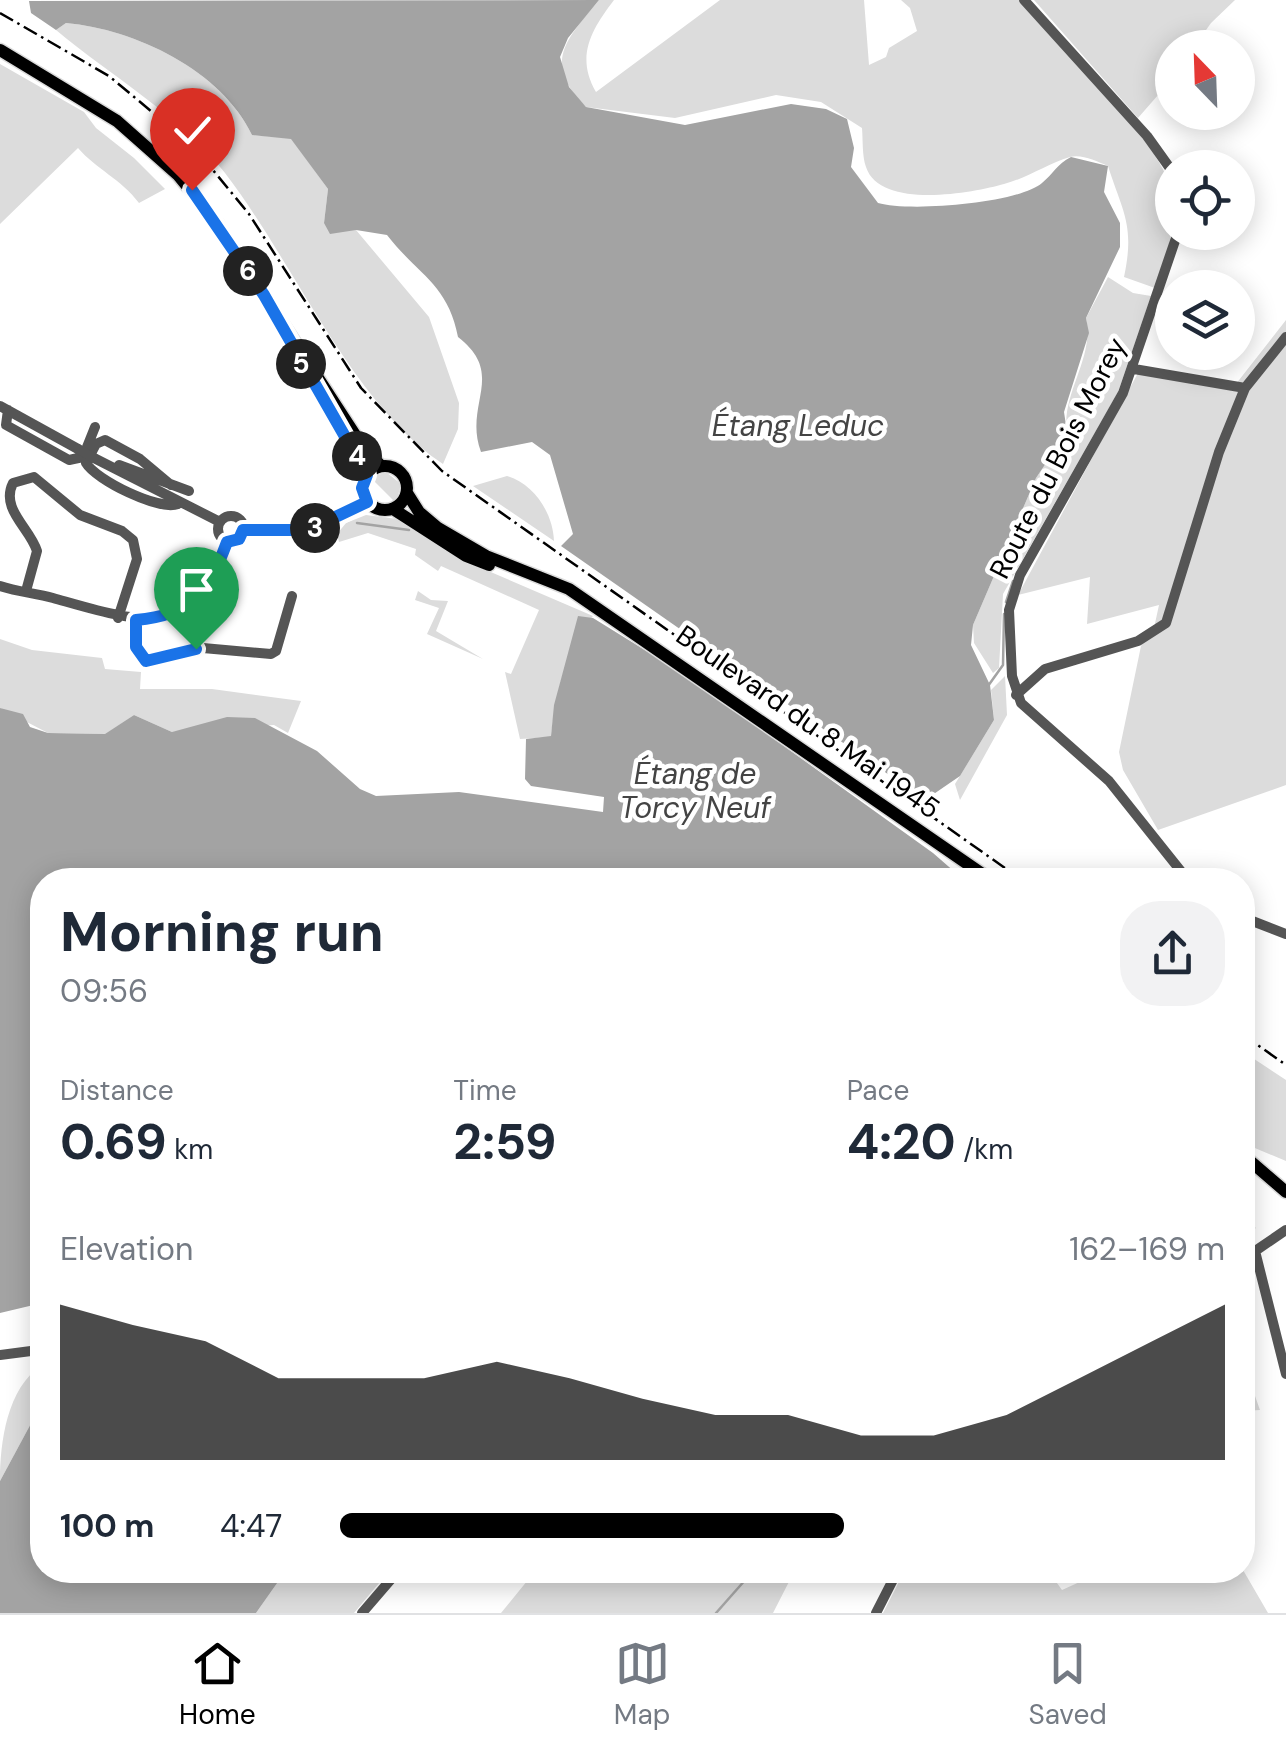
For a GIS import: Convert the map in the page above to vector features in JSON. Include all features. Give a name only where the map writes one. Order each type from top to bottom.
[{"type":"main road","points":[[0,50],[103,111],[157,154],[204,205],[361,444],[380,466],[401,473],[406,493],[393,509],[379,510],[367,502],[362,488],[367,475],[380,466]]},
{"type":"main road","points":[[264,295],[367,475]]},
{"type":"main road","name":"Boulevard du 8 Mai 1945","points":[[406,493],[418,512],[455,539],[569,588],[974,868]]},
{"type":"main road","name":"Boulevard du 8 Mai 1945","points":[[393,509],[466,556],[596,607]]},
{"type":"main road","points":[[1255,1165],[1286,1192]]},
{"type":"main road","points":[[1255,1176],[1286,1201]]},
{"type":"street","points":[[1024,0],[1157,150]]},
{"type":"street","name":"Route du Bois Morey","points":[[1016,695],[1009,626],[1012,595],[1134,369],[1172,250]]},
{"type":"street","points":[[1178,868],[1109,781],[1034,719],[1016,695],[1045,669],[1138,641],[1166,623],[1176,604],[1224,435],[1245,388],[1286,337]]},
{"type":"street","points":[[1134,369],[1245,388]]},
{"type":"street","points":[[4,408],[6,425],[69,460],[83,458],[96,428]]},
{"type":"street","points":[[4,408],[178,504],[220,522],[236,518],[243,530]]},
{"type":"street","points":[[171,484],[140,459],[105,440],[96,444],[86,463],[95,474],[161,507],[178,504]]},
{"type":"street","points":[[94,458],[189,491]]},
{"type":"street","points":[[26,591],[37,551],[10,511],[7,495],[13,483],[34,477],[88,520],[122,531],[133,540],[137,559],[118,618]]},
{"type":"street","points":[[243,530],[308,530],[367,502]]},
{"type":"street","points":[[220,522],[219,534],[227,542]]},
{"type":"street","points":[[227,542],[239,539],[243,530]]},
{"type":"street","points":[[0,586],[118,618],[136,620],[174,614],[193,602],[214,576],[227,542]]},
{"type":"street","points":[[136,620],[136,647],[146,661],[204,648],[271,654],[276,651],[292,596]]},
{"type":"street","points":[[1255,922],[1286,934]]},
{"type":"street","points":[[1255,1251],[1281,1231]]},
{"type":"street","points":[[1259,1248],[1286,1374]]},
{"type":"street","points":[[0,1355],[30,1351]]},
{"type":"street","points":[[362,1613],[388,1583]]},
{"type":"street","points":[[876,1613],[891,1583]]},
{"type":"shaded area","points":[[599,0],[614,0],[589,43],[587,67],[596,92],[720,0],[864,0],[869,65],[886,57],[889,48],[917,31],[910,8],[901,0],[1021,0],[1105,92],[1155,156],[1155,250],[1167,250],[1161,270],[1155,270],[1155,288],[1124,277],[1128,231],[1108,166],[1089,158],[1070,157],[990,188],[950,194],[908,194],[875,180],[865,163],[862,128],[821,102],[776,95],[675,118],[586,107],[572,91],[562,64],[577,27]]},
{"type":"shaded area","points":[[1034,0],[1235,0],[1206,30],[1155,30],[1155,98],[1138,118]]},
{"type":"shaded area","points":[[66,23],[120,34],[174,57],[220,91],[252,135],[291,138],[328,189],[324,223],[356,230],[429,317],[459,403],[458,429],[443,464],[411,438],[352,369],[225,173],[167,115],[56,30]]},
{"type":"shaded area","points":[[0,64],[84,112],[96,128],[165,189],[139,203],[78,148],[0,224]]},
{"type":"shaded area","points":[[1108,277],[1133,293],[1151,296],[1118,392],[1003,594],[999,668],[993,673],[974,643],[973,625],[1036,478],[1067,432],[1069,403],[1086,347],[1086,318]]},
{"type":"shaded area","points":[[1286,320],[1286,785],[1158,830],[1123,770],[1119,752],[1141,646],[1154,628],[1159,605],[1087,624],[1090,577],[1018,595],[1138,373],[1232,389],[1247,370],[1255,370],[1255,360]]},
{"type":"shaded area","points":[[386,472],[401,484],[396,503],[371,478]]},
{"type":"shaded area","points":[[507,476],[526,486],[540,501],[550,520],[554,541],[473,486]]},
{"type":"shaded area","points":[[366,515],[405,520],[458,558],[593,616],[563,672],[551,737],[520,739],[505,672],[511,674],[539,610],[441,566],[438,571],[415,555],[416,549],[368,533],[339,542],[337,534],[346,523]]},
{"type":"shaded area","points":[[418,591],[431,600],[448,601],[436,631],[483,659],[427,634],[439,608],[415,600]]},
{"type":"shaded area","points":[[0,639],[32,650],[102,658],[105,669],[141,672],[140,689],[212,689],[301,701],[288,733],[274,725],[172,732],[134,715],[106,734],[48,733],[0,708]]},
{"type":"shaded area","points":[[1005,676],[1007,715],[960,800],[955,784],[994,720],[991,690]]},
{"type":"shaded area","points":[[1255,1060],[1286,1080],[1286,1161],[1255,1148]]},
{"type":"shaded area","points":[[30,1375],[30,1425],[0,1481],[4,1433],[21,1387]]},
{"type":"shaded area","points":[[277,1583],[379,1583],[354,1613],[256,1613]]},
{"type":"shaded area","points":[[525,1583],[788,1583],[773,1613],[501,1613]]},
{"type":"shaded area","points":[[898,1583],[1057,1583],[1062,1590],[1077,1583],[1251,1583],[1268,1613],[883,1613]]},
{"type":"water","name":"Étang Leduc","points":[[599,0],[568,38],[560,57],[569,87],[586,107],[685,125],[791,104],[826,109],[847,119],[854,148],[851,167],[878,203],[913,207],[987,201],[1029,190],[1071,157],[1108,166],[1104,192],[1120,223],[1120,247],[1086,318],[1089,333],[1064,412],[1067,432],[1036,478],[973,625],[971,645],[990,685],[994,720],[960,776],[925,800],[561,546],[573,534],[550,455],[532,442],[481,452],[477,435],[480,364],[458,337],[447,304],[387,235],[356,230],[330,234],[324,223],[328,189],[291,139],[252,135],[220,91],[174,57],[93,27],[66,23],[56,30],[31,13],[29,1]]},
{"type":"water","name":"Étang de Torcy Neuf","points":[[578,616],[593,618],[682,673],[950,868],[30,868],[30,1306],[0,1313],[0,708],[23,714],[30,727],[48,733],[105,734],[134,715],[172,732],[227,717],[255,718],[317,751],[360,789],[376,796],[459,792],[603,812],[604,797],[531,786],[525,779],[526,739],[551,736],[554,705]]},
{"type":"water","points":[[30,1425],[30,1583],[277,1583],[256,1613],[0,1613],[0,1481]]},
{"type":"waterway","points":[[357,523],[409,530]]},
{"type":"waterway","points":[[1006,602],[1013,581]]},
{"type":"waterway","points":[[988,686],[1003,665],[1004,614]]},
{"type":"waterway","points":[[716,1613],[743,1583]]},
{"type":"railway","points":[[0,13],[109,76],[194,147],[249,214],[361,388],[442,471],[1005,868]]},
{"type":"railway","points":[[1255,1043],[1286,1065]]},
{"type":"route","points":[[192,190],[264,295],[367,475],[362,488],[367,502],[308,530],[243,530],[239,539],[227,542],[214,576],[193,602],[165,617],[136,620],[136,647],[146,661],[196,649]]}]
